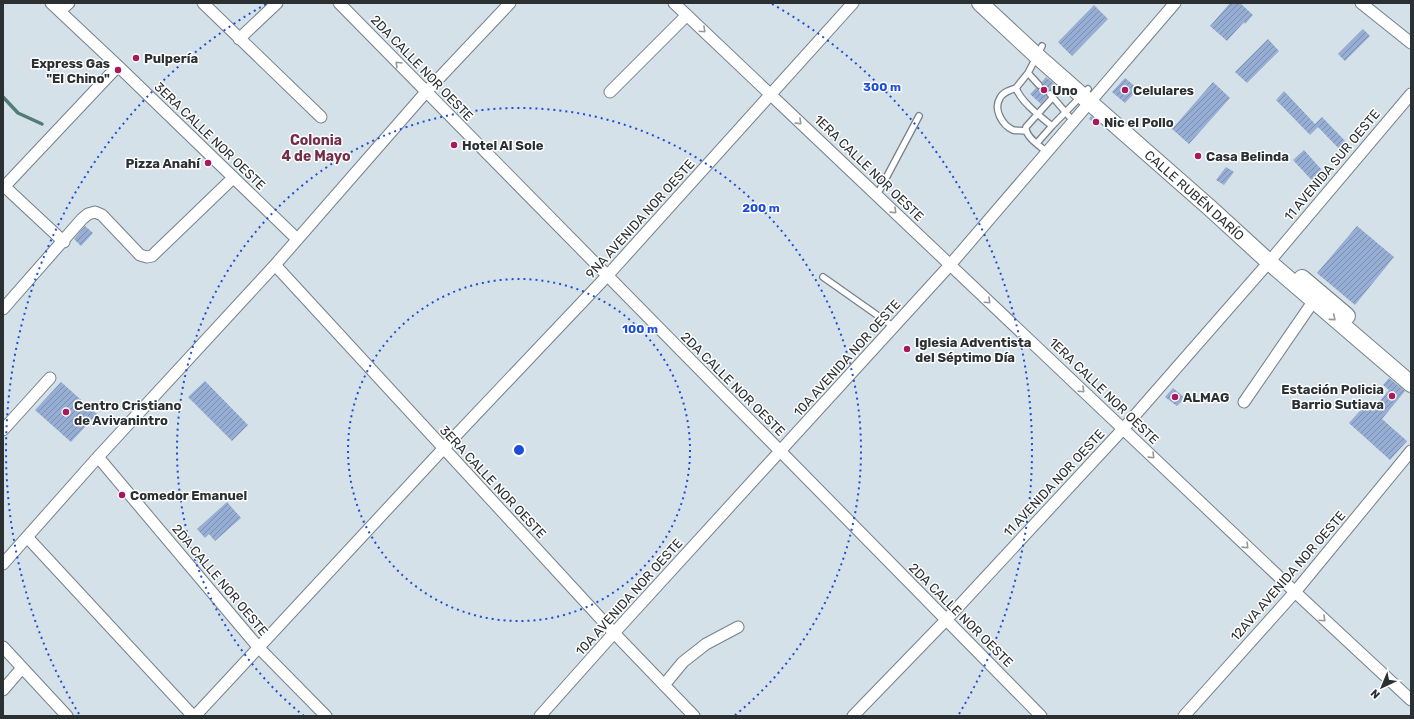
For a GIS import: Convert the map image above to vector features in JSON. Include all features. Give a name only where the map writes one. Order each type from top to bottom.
[{"type":"street","name":"3ERA CALLE NOR OESTE","points":[[51,3],[297,240]]},
{"type":"street","points":[[60,11],[69,3]]},
{"type":"street","points":[[202,3],[321,117]]},
{"type":"street","points":[[239,39],[277,3]]},
{"type":"street","name":"2DA CALLE NOR OESTE","points":[[339,3],[1041,716]]},
{"type":"street","points":[[3,564],[275,265],[426,92],[510,3]]},
{"type":"street","name":"1ERA CALLE NOR OESTE","points":[[674,3],[1295,592],[1411,700]]},
{"type":"street","name":"9NA AVENIDA NOR OESTE","points":[[194,716],[607,276],[853,3]]},
{"type":"street","name":"CALLE RUBÉN DARÍO","points":[[980,3],[1040,51],[1317,297],[1386,355],[1411,370]]},
{"type":"street","name":"CALLE RUBÉN DARÍO","points":[[997,3],[1040,51]]},
{"type":"street","name":"10A AVENIDA NOR OESTE","points":[[540,716],[614,633],[895,327],[1073,121],[1088,95],[1175,3]]},
{"type":"street","points":[[1361,3],[1411,43]]},
{"type":"street","points":[[610,92],[687,15]]},
{"type":"street","points":[[64,242],[4,187],[118,66]]},
{"type":"street","name":"11 AVENIDA SUR OESTE","points":[[1272,258],[1411,94]]},
{"type":"street","points":[[5,303],[64,242],[82,219],[88,214],[95,212],[102,215],[140,255],[146,257],[152,256],[233,178]]},
{"type":"street","name":"11 AVENIDA NOR OESTE","points":[[852,716],[946,620],[1123,429],[1272,258]]},
{"type":"street","name":"3ERA CALLE NOR OESTE","points":[[275,265],[443,449],[614,633],[694,716]]},
{"type":"street","points":[[1244,402],[1317,297]]},
{"type":"street","name":"CALLE RUBÉN DARÍO","points":[[1386,355],[1411,384]]},
{"type":"street","points":[[3,430],[50,378]]},
{"type":"street","name":"12AVA AVENIDA NOR OESTE","points":[[1184,716],[1295,592],[1411,451]]},
{"type":"street","name":"2DA CALLE NOR OESTE","points":[[98,458],[259,648],[326,716]]},
{"type":"street","points":[[27,537],[194,716]]},
{"type":"street","points":[[664,685],[683,662],[706,644],[738,627]]},
{"type":"street","points":[[3,647],[67,716]]},
{"type":"street","points":[[3,690],[22,668]]},
{"type":"lane","points":[[1026,131],[1013,130],[1007,126],[1001,119],[997,105],[1000,97],[1008,91],[1016,88],[1028,73],[1040,51]]},
{"type":"lane","points":[[1028,73],[1039,85]]},
{"type":"lane","points":[[1016,88],[1018,94],[1052,126]]},
{"type":"lane","points":[[1037,143],[1066,112],[1088,95]]},
{"type":"lane","points":[[1047,152],[1029,136],[1026,131],[1026,127],[1051,96],[1073,121]]},
{"type":"lane","points":[[877,195],[919,116]]},
{"type":"lane","points":[[823,277],[895,327]]},
{"type":"building","points":[[1230,3],[1240,3],[1253,15],[1245,24],[1244,22],[1227,41],[1210,26]]},
{"type":"building","points":[[1094,5],[1108,19],[1072,56],[1058,42]]},
{"type":"building","points":[[1363,29],[1370,36],[1345,61],[1338,54]]},
{"type":"building","points":[[1268,39],[1279,51],[1247,83],[1235,72]]},
{"type":"building","name":"Uno","points":[[1046,77],[1057,86],[1053,91],[1047,91],[1047,97],[1041,104],[1030,94],[1036,88],[1042,88],[1042,82]]},
{"type":"building","name":"Celulares","points":[[1125,78],[1138,89],[1125,103],[1112,92]]},
{"type":"building","points":[[1213,82],[1230,98],[1189,144],[1172,129]]},
{"type":"building","points":[[1284,91],[1315,124],[1322,117],[1352,148],[1345,155],[1318,127],[1310,135],[1276,100]]},
{"type":"building","points":[[1091,116],[1099,123],[1097,125],[1089,119]]},
{"type":"building","points":[[1304,150],[1329,178],[1318,187],[1293,160]]},
{"type":"building","points":[[1226,167],[1234,172],[1224,185],[1216,180]]},
{"type":"building","points":[[85,226],[93,233],[81,246],[74,239]]},
{"type":"building","points":[[1357,226],[1394,257],[1355,305],[1317,273]]},
{"type":"building","points":[[1389,378],[1405,391],[1382,419],[1407,441],[1390,460],[1349,423],[1366,404],[1372,410],[1389,390],[1383,385]]},
{"type":"building","points":[[205,381],[248,425],[232,441],[188,397]]},
{"type":"building","name":"Centro Cristiano de Avivanintro","points":[[61,382],[97,414],[71,442],[35,410]]},
{"type":"building","name":"ALMAG","points":[[1173,388],[1185,398],[1177,406],[1165,397]]},
{"type":"building","points":[[227,502],[241,518],[215,541],[209,534],[205,538],[197,529]]},
{"type":"waterway","points":[[3,97],[18,113],[42,124]]},
{"type":"place","name":"Pulpería","points":[[136,58]]},
{"type":"place","name":"Express Gas \"El Chino\"","points":[[118,70]]},
{"type":"place","name":"Uno","points":[[1044,90]]},
{"type":"place","name":"Celulares","points":[[1125,90]]},
{"type":"place","name":"Nic el Pollo","points":[[1096,122]]},
{"type":"place","name":"Hotel Al Sole","points":[[454,145]]},
{"type":"place","name":"Casa Belinda","points":[[1198,156]]},
{"type":"place","name":"Pizza Anahí","points":[[208,163]]},
{"type":"place","name":"Iglesia Adventista del Séptimo Día","points":[[907,349]]},
{"type":"place","name":"Estación Policia Barrio Sutiava","points":[[1392,396]]},
{"type":"place","name":"ALMAG","points":[[1175,397]]},
{"type":"place","name":"Centro Cristiano de Avivanintro","points":[[66,412]]},
{"type":"place","name":"Comedor Emanuel","points":[[122,495]]},
{"type":"district","name":"Colonia 4 de Mayo","points":[[316,148]]}]
